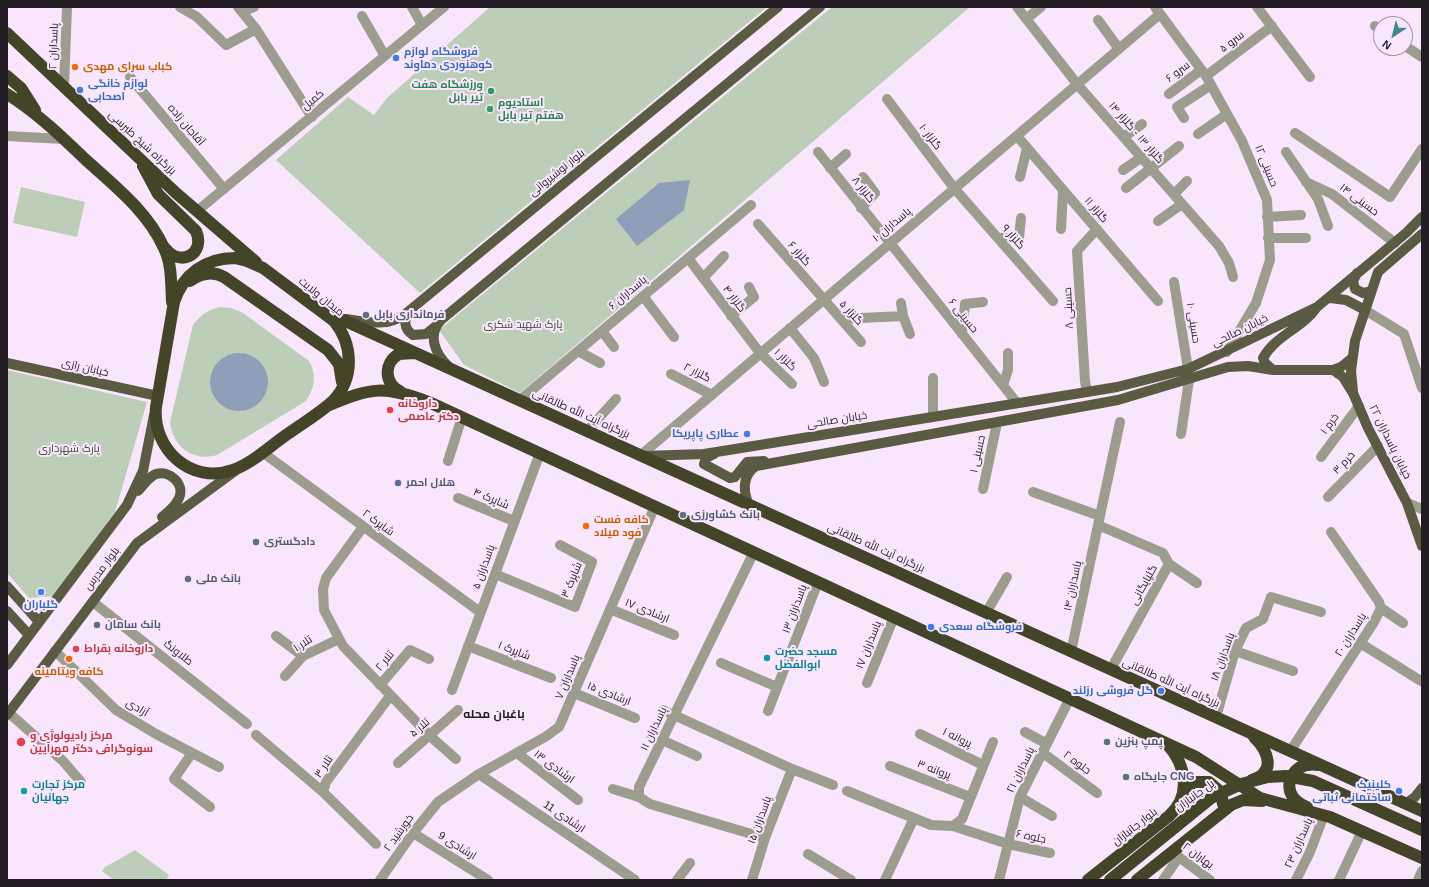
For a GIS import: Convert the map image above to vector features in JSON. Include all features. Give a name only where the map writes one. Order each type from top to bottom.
[{"type":"highway","name":"بزرگراه شیخ طبرسی","points":[[7,32],[197,211],[263,268]]},
{"type":"highway","points":[[7,76],[21,88],[38,116]]},
{"type":"highway","points":[[7,94],[38,116],[140,210],[152,225],[165,248],[171,271],[174,304]]},
{"type":"highway","points":[[139,157],[158,194],[196,231],[198,235],[197,248],[190,256],[179,258],[173,256],[165,248]]},
{"type":"highway","name":"میدان ولایت","points":[[235,258],[247,261],[263,268],[319,309],[338,326],[347,344],[349,358],[348,372],[339,393],[327,406],[243,465],[224,472],[210,473],[197,471],[184,465],[168,452],[161,442],[156,425],[157,402],[174,304],[181,286],[188,277],[201,266],[212,261],[235,258]]},
{"type":"highway","points":[[174,304],[188,283],[198,276],[216,274],[224,277],[331,353],[341,368],[342,383],[339,393]]},
{"type":"highway","name":"بزرگراه آیت الله طالقانی","points":[[319,309],[1110,670],[1291,750],[1322,766],[1422,811]]},
{"type":"highway","points":[[421,355],[408,352],[399,354],[392,360],[387,373],[389,382],[395,389],[462,417],[1202,759],[1238,779],[1247,781],[1255,779],[1265,770],[1268,757],[1263,746],[1250,733]]},
{"type":"highway","points":[[327,406],[359,393],[374,390],[387,390],[420,399]]},
{"type":"highway","name":"بلوار جانبازان","points":[[1088,880],[1172,813],[1180,802],[1184,789],[1182,769],[1174,754],[1165,742]]},
{"type":"highway","points":[[1202,759],[1260,798],[1330,817]]},
{"type":"highway","points":[[1322,766],[1309,764],[1299,768],[1290,780],[1289,790],[1298,803],[1422,858]]},
{"type":"highway","name":"پل جانبازان","points":[[1110,880],[1211,798],[1240,784],[1268,777],[1292,777],[1314,781],[1422,830]]},
{"type":"highway","points":[[1184,789],[1189,784],[1199,780],[1214,784],[1222,797],[1222,808],[1220,812]]},
{"type":"highway","points":[[1137,880],[1175,854],[1220,812],[1243,800],[1272,802]]},
{"type":"main road","name":"بلوار نوشیروانی","points":[[339,318],[376,323],[388,323],[398,319],[778,7]]},
{"type":"main road","points":[[415,306],[405,320],[407,329],[413,335],[426,334],[820,7]]},
{"type":"main road","name":"خيابان صالحی","points":[[1036,400],[1117,387],[1188,369],[1227,352],[1318,307],[1357,273],[1395,243],[1422,216]]},
{"type":"main road","points":[[1353,393],[1352,358],[1365,310],[1378,272],[1422,235]]},
{"type":"main road","points":[[1357,273],[1353,281],[1356,289],[1363,293],[1371,292]]},
{"type":"main road","points":[[1330,298],[1346,300],[1365,310]]},
{"type":"main road","points":[[1273,370],[1264,363],[1263,358],[1266,353],[1278,340],[1310,317],[1318,307]]},
{"type":"main road","points":[[442,320],[434,329],[435,345],[442,360],[452,370]]},
{"type":"main road","points":[[1227,352],[1228,367]]},
{"type":"main road","points":[[749,505],[745,496],[745,486],[750,471],[756,466],[1038,416],[1131,397],[1228,367],[1248,366],[1273,370],[1333,370],[1341,367],[1352,358]]},
{"type":"main road","name":"خیابان رازی","points":[[7,363],[157,402]]},
{"type":"main road","points":[[1333,370],[1343,377],[1353,393]]},
{"type":"main road","name":"خیابان پاسداران ۲۲","points":[[1353,393],[1407,503],[1422,546]]},
{"type":"main road","name":"خیابان صالحی","points":[[641,456],[684,456],[718,452],[1036,400]]},
{"type":"main road","name":"بلوار مدرس","points":[[7,665],[124,510],[143,471],[157,402]]},
{"type":"main road","points":[[718,452],[706,458],[704,464],[730,478],[735,477],[747,462],[779,462]]},
{"type":"main road","name":"بلوار مدرس","points":[[8,714],[141,539],[243,465]]},
{"type":"main road","points":[[124,510],[152,476],[166,474],[178,482],[180,491],[178,501],[141,539]]},
{"type":"main road","points":[[7,586],[39,622]]},
{"type":"main road","points":[[7,611],[30,635]]},
{"type":"main road","points":[[1405,804],[1415,797],[1422,788]]},
{"type":"street","name":"پاسداران ۲","points":[[64,87],[68,7]]},
{"type":"street","points":[[180,7],[197,17],[226,45],[256,29]]},
{"type":"street","points":[[254,7],[240,10],[256,29],[312,117]]},
{"type":"street","points":[[412,7],[422,25]]},
{"type":"street","name":"کمیل","points":[[197,211],[444,7]]},
{"type":"street","name":"گلزار ۱۳ - گلزار ۱۴","points":[[1017,7],[1077,84],[1219,246],[1229,263],[1233,277]]},
{"type":"street","points":[[1026,19],[1041,7]]},
{"type":"street","points":[[1257,7],[1310,77]]},
{"type":"street","name":"پاسداران ١٠","points":[[641,456],[760,353],[1119,49],[1157,10]]},
{"type":"street","name":"حسینی ۱۲","points":[[1157,10],[1206,77],[1242,141],[1267,200],[1270,260],[1256,303],[1227,352]]},
{"type":"street","points":[[362,16],[385,56]]},
{"type":"street","points":[[1098,20],[1119,49]]},
{"type":"street","name":"سرو ۵","points":[[1206,77],[1272,26]]},
{"type":"street","points":[[1413,51],[1422,57]]},
{"type":"street","name":"آقاجان زاده","points":[[130,77],[224,189]]},
{"type":"street","points":[[1184,118],[1177,106],[1206,77]]},
{"type":"street","name":"سرو ۶","points":[[1169,94],[1206,77]]},
{"type":"street","name":"گلزار ۱۰","points":[[887,99],[954,188]]},
{"type":"street","points":[[1198,134],[1227,114]]},
{"type":"street","points":[[1124,137],[1142,124]]},
{"type":"street","points":[[1295,133],[1390,196],[1422,149]]},
{"type":"street","points":[[7,136],[63,139]]},
{"type":"street","name":"گلزار ١١","points":[[1017,136],[1158,301]]},
{"type":"street","points":[[1126,188],[1179,146]]},
{"type":"street","points":[[1020,177],[1028,148]]},
{"type":"street","name":"گلزار ۸","points":[[818,152],[889,244]]},
{"type":"street","points":[[1286,152],[1318,199],[1328,226]]},
{"type":"street","points":[[830,168],[846,154]]},
{"type":"street","points":[[1123,170],[1142,157]]},
{"type":"street","points":[[861,208],[875,193],[863,177]]},
{"type":"street","points":[[1174,194],[1187,181]]},
{"type":"street","name":"حسینی ۱۴","points":[[1306,182],[1332,194],[1395,243]]},
{"type":"street","name":"گلزار ٩","points":[[954,188],[1053,301]]},
{"type":"street","points":[[1061,229],[1063,190]]},
{"type":"street","points":[[1158,221],[1182,204]]},
{"type":"street","name":"پاسداران ۶","points":[[520,400],[751,205]]},
{"type":"street","points":[[1267,217],[1301,216]]},
{"type":"street","points":[[998,238],[1019,238],[1021,218]]},
{"type":"street","name":"گلزار ۶","points":[[758,224],[823,300]]},
{"type":"street","name":"حسینی ۸","points":[[1087,392],[1085,381],[1077,251],[1097,229]]},
{"type":"street","points":[[1268,238],[1306,238]]},
{"type":"street","name":"حسینی ۶","points":[[889,244],[1017,403]]},
{"type":"street","points":[[703,278],[724,256]]},
{"type":"street","name":"گلزار ۴","points":[[688,258],[760,353]]},
{"type":"street","name":"حسینی ۱۰","points":[[1174,282],[1188,369]]},
{"type":"street","points":[[731,316],[754,297],[750,287]]},
{"type":"street","points":[[643,296],[674,338]]},
{"type":"street","name":"گلزار ۵","points":[[823,300],[861,342]]},
{"type":"street","points":[[962,334],[965,304],[983,302]]},
{"type":"street","points":[[901,303],[903,316],[910,334]]},
{"type":"street","points":[[1365,310],[1404,334],[1422,388]]},
{"type":"street","points":[[841,319],[903,316]]},
{"type":"street","points":[[790,328],[814,358],[824,382]]},
{"type":"street","points":[[602,331],[614,347]]},
{"type":"street","points":[[578,351],[600,363]]},
{"type":"street","name":"گلزار ۱","points":[[760,353],[792,384]]},
{"type":"street","points":[[1003,385],[1008,370],[1008,353]]},
{"type":"street","name":"گلزار ۲","points":[[671,374],[712,394]]},
{"type":"street","points":[[933,378],[933,416]]},
{"type":"street","points":[[1181,434],[1190,380]]},
{"type":"street","points":[[587,431],[616,399]]},
{"type":"street","name":"خرم ۱","points":[[1321,457],[1359,406]]},
{"type":"street","points":[[448,461],[462,417]]},
{"type":"street","name":"پاسداران ۱۴","points":[[1071,652],[1120,422]]},
{"type":"street","name":"حسینی ۱","points":[[983,489],[997,423]]},
{"type":"street","name":"خرم ۳","points":[[1328,497],[1378,446]]},
{"type":"street","name":"شاپرک ۲","points":[[262,452],[480,612]]},
{"type":"street","name":"پاسداران ۵","points":[[452,690],[540,453]]},
{"type":"street","name":"گلپایگانی","points":[[1032,492],[1099,521],[1163,553],[1169,564],[1110,670]]},
{"type":"street","name":"شاپرک ۴","points":[[458,498],[514,521]]},
{"type":"street","points":[[1407,503],[1422,509]]},
{"type":"street","name":"پاسداران ۷","points":[[438,802],[479,774],[545,737],[559,727],[655,506]]},
{"type":"street","points":[[363,527],[326,578],[322,589],[324,610],[343,646],[390,696],[430,736],[456,759]]},
{"type":"street","name":"پاسداران ۲۰","points":[[1291,750],[1381,608],[1379,602],[1330,532]]},
{"type":"street","name":"شاپرک ۳","points":[[495,574],[575,607],[592,562],[560,545]]},
{"type":"street","name":"پاسداران ١١","points":[[639,797],[639,787],[754,552]]},
{"type":"street","points":[[1169,564],[1197,583]]},
{"type":"street","points":[[986,613],[1007,577]]},
{"type":"street","name":"پاسداران ۱۳","points":[[768,712],[818,582]]},
{"type":"street","name":"پاسداران ۱۸","points":[[1213,716],[1218,710],[1235,651],[1246,628],[1263,619],[1271,597],[1274,596],[1321,612]]},
{"type":"street","name":"طلاونگ","points":[[93,602],[246,724]]},
{"type":"street","points":[[1381,608],[1403,623]]},
{"type":"street","name":"ارشادی ۱۷","points":[[610,609],[674,635]]},
{"type":"street","name":"پاسداران ۱۷","points":[[867,683],[894,617]]},
{"type":"street","points":[[276,636],[303,656]]},
{"type":"street","name":"تلار ۱","points":[[285,676],[303,656],[339,639]]},
{"type":"street","points":[[1360,643],[1421,681]]},
{"type":"street","name":"شاپرک ۱","points":[[468,646],[551,678]]},
{"type":"street","name":"تلار ۲","points":[[380,685],[410,650],[429,659]]},
{"type":"street","name":"آزادی","points":[[55,651],[116,710],[219,768]]},
{"type":"street","points":[[1235,651],[1293,671]]},
{"type":"street","points":[[721,662],[778,687]]},
{"type":"street","name":"ارشادی ۱۵","points":[[574,693],[635,718]]},
{"type":"street","name":"تلار ۳","points":[[376,844],[323,792],[326,782],[390,696]]},
{"type":"street","name":"پاسداران ۲۱","points":[[999,880],[1020,797],[1070,698]]},
{"type":"street","name":"تلار ۵","points":[[398,763],[458,710]]},
{"type":"street","points":[[663,710],[792,769],[834,785]]},
{"type":"street","points":[[8,714],[63,761],[81,782]]},
{"type":"street","name":"جلوه ۲","points":[[1025,732],[1097,793]]},
{"type":"street","name":"پروانه ۱","points":[[920,734],[983,764]]},
{"type":"street","points":[[256,735],[323,792]]},
{"type":"street","points":[[662,740],[697,756]]},
{"type":"street","points":[[953,826],[962,819],[993,742]]},
{"type":"street","points":[[192,753],[174,779],[210,807]]},
{"type":"street","name":"ارشادی ۱۳","points":[[516,753],[578,800]]},
{"type":"street","name":"پروانه ۳","points":[[890,766],[970,796]]},
{"type":"street","name":"پاسداران ۱۵","points":[[752,880],[765,838],[792,769]]},
{"type":"street","name":"ارشادی 11","points":[[479,774],[635,880]]},
{"type":"street","points":[[613,789],[639,797],[650,804],[765,838]]},
{"type":"street","name":"جلوه ۶","points":[[847,791],[931,825],[953,826],[1008,844],[1050,853]]},
{"type":"street","points":[[1020,797],[1052,816]]},
{"type":"street","name":"خورشید ۲","points":[[380,880],[413,833],[438,802]]},
{"type":"street","name":"پاسداران ۲۳","points":[[1296,880],[1330,817]]},
{"type":"street","points":[[886,880],[914,818]]},
{"type":"street","points":[[1338,880],[1362,831]]},
{"type":"street","name":"ارشادی 9","points":[[413,833],[488,880]]},
{"type":"street","points":[[808,854],[851,880]]},
{"type":"street","points":[[1163,880],[1175,854]]},
{"type":"street","name":"بهاران ۲","points":[[1175,854],[1210,880]]},
{"type":"street","points":[[677,880],[690,863]]},
{"type":"street","points":[[1418,880],[1422,871]]},
{"type":"green space","points":[[490,7],[767,7],[420,293],[276,160],[348,97],[374,115],[387,98]]},
{"type":"green space","name":"پارک شهید شکری","points":[[832,7],[970,7],[520,393],[464,365],[439,330]]},
{"type":"green space","points":[[21,187],[85,202],[77,237],[13,223]]},
{"type":"green space","points":[[220,307],[231,308],[243,313],[309,361],[312,366],[314,381],[306,401],[217,455],[208,457],[192,454],[180,445],[175,439],[170,422],[193,325],[205,313]]},
{"type":"green space","name":"پارک شهرداری","points":[[7,370],[147,402],[115,512],[55,596],[29,598],[7,573]]},
{"type":"green space","points":[[135,850],[169,875],[166,880],[114,880],[102,871],[105,867]]},
{"type":"water","points":[[690,180],[684,210],[637,246],[616,219],[659,183]]},
{"type":"water","points":[[239,353],[250,355],[263,366],[266,371],[268,382],[266,393],[255,406],[250,409],[239,411],[228,409],[215,398],[212,393],[210,382],[212,371],[223,358],[228,355]]},
{"type":"place","name":"فروشگاه لوازم کوهنوردی دماوند","points":[[396,58]]},
{"type":"place","name":"کباب سرای مهدی","points":[[75,67]]},
{"type":"place","name":"لوازم خانگی اصحابی","points":[[80,90]]},
{"type":"place","name":"ورزشگاه هفت تیر بابل","points":[[491,91]]},
{"type":"place","name":"استادیوم هفتم تیر بابل","points":[[490,109]]},
{"type":"place","name":"فرمانداری بابل","points":[[366,315]]},
{"type":"place","name":"داروخانه دکتر عاصمی","points":[[390,410]]},
{"type":"place","name":"عطاری پاپریکا","points":[[747,434]]},
{"type":"place","name":"هلال احمر","points":[[398,483]]},
{"type":"place","name":"بانک کشاورزی","points":[[683,515]]},
{"type":"place","name":"کافه فست فود میلاد","points":[[586,526]]},
{"type":"place","name":"دادگستری","points":[[256,542]]},
{"type":"place","name":"بانک ملی","points":[[188,579]]},
{"type":"place","name":"گلباران","points":[[41,592]]},
{"type":"place","name":"بانک سامان","points":[[97,625]]},
{"type":"place","name":"فروشگاه سعدی","points":[[931,627]]},
{"type":"place","name":"داروخانه بقراط","points":[[76,649]]},
{"type":"place","name":"مسجد حضرت ابوالفضل","points":[[767,658]]},
{"type":"place","name":"کافه ویتامینه","points":[[69,659]]},
{"type":"place","name":"گل فروشی رزلند","points":[[1161,691]]},
{"type":"place","name":"مرکز رادیولوژی و سونوگرافی دکتر مهرآیین","points":[[21,742]]},
{"type":"place","name":"پمپ بنزین","points":[[1107,742]]},
{"type":"place","name":"جایگاه CNG","points":[[1126,777]]},
{"type":"place","name":"مرکز تجارت جهانیان","points":[[24,791]]},
{"type":"place","name":"کلینیک ساختمانی ثباتی","points":[[1399,791]]},
{"type":"district","name":"باغبان محله","points":[[494,715]]}]
